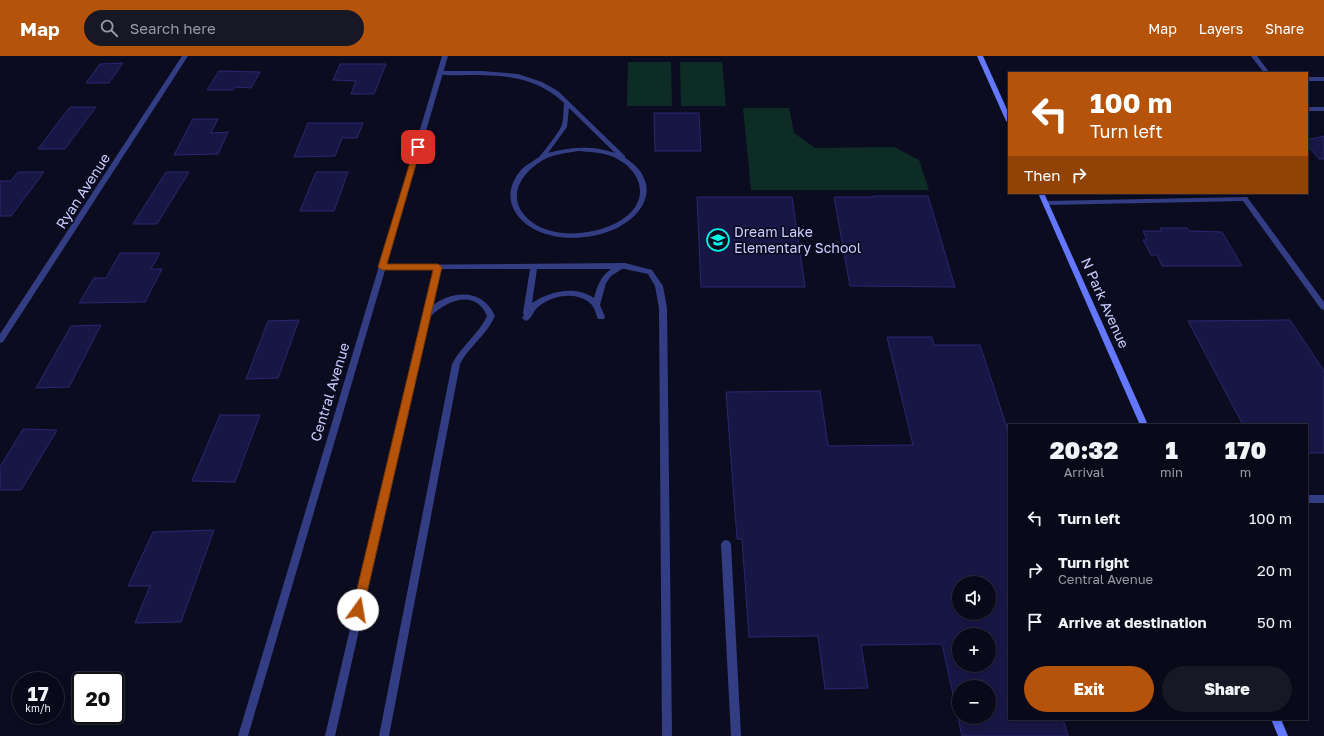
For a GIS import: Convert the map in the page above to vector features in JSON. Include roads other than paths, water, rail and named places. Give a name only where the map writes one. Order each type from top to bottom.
[{"type":"main road","points":[[980,56],[1006,109]]},
{"type":"main road","name":"N Park Avenue","points":[[1042,194],[1144,424]]},
{"type":"main road","points":[[1276,720],[1283,736]]},
{"type":"street","name":"Ryan Avenue","points":[[0,340],[185,56]]},
{"type":"street","name":"Central Avenue","points":[[243,736],[445,56]]},
{"type":"street","points":[[1254,56],[1266,72]]},
{"type":"street","points":[[440,73],[482,73],[518,76],[540,83],[556,92],[634,166],[643,179],[644,193],[638,208],[625,221],[605,231],[582,235],[560,235],[541,229],[525,220],[516,208],[513,194],[516,181],[526,168],[540,159],[559,152],[578,149],[599,150],[619,156],[634,166]]},
{"type":"street","points":[[1308,79],[1324,79]]},
{"type":"street","points":[[540,159],[564,126],[567,103]]},
{"type":"street","points":[[1308,109],[1324,109]]},
{"type":"street","points":[[1046,203],[1243,196],[1324,307]]},
{"type":"street","points":[[534,266],[526,318],[534,305],[549,297],[567,293],[584,296],[596,305],[601,317]]},
{"type":"street","points":[[382,267],[625,266],[650,272],[659,286],[663,308],[667,736]]},
{"type":"street","points":[[596,305],[600,284],[611,271],[625,266]]},
{"type":"street","points":[[330,736],[438,267]]},
{"type":"street","points":[[384,736],[456,364],[460,353],[481,335],[491,316],[489,309],[481,301],[469,297],[452,298],[438,306],[426,317]]},
{"type":"street","points":[[1308,499],[1324,499]]},
{"type":"street","points":[[726,544],[736,736]]},
{"type":"place","name":"Dream Lake Elementary School","points":[[718,240]]}]
